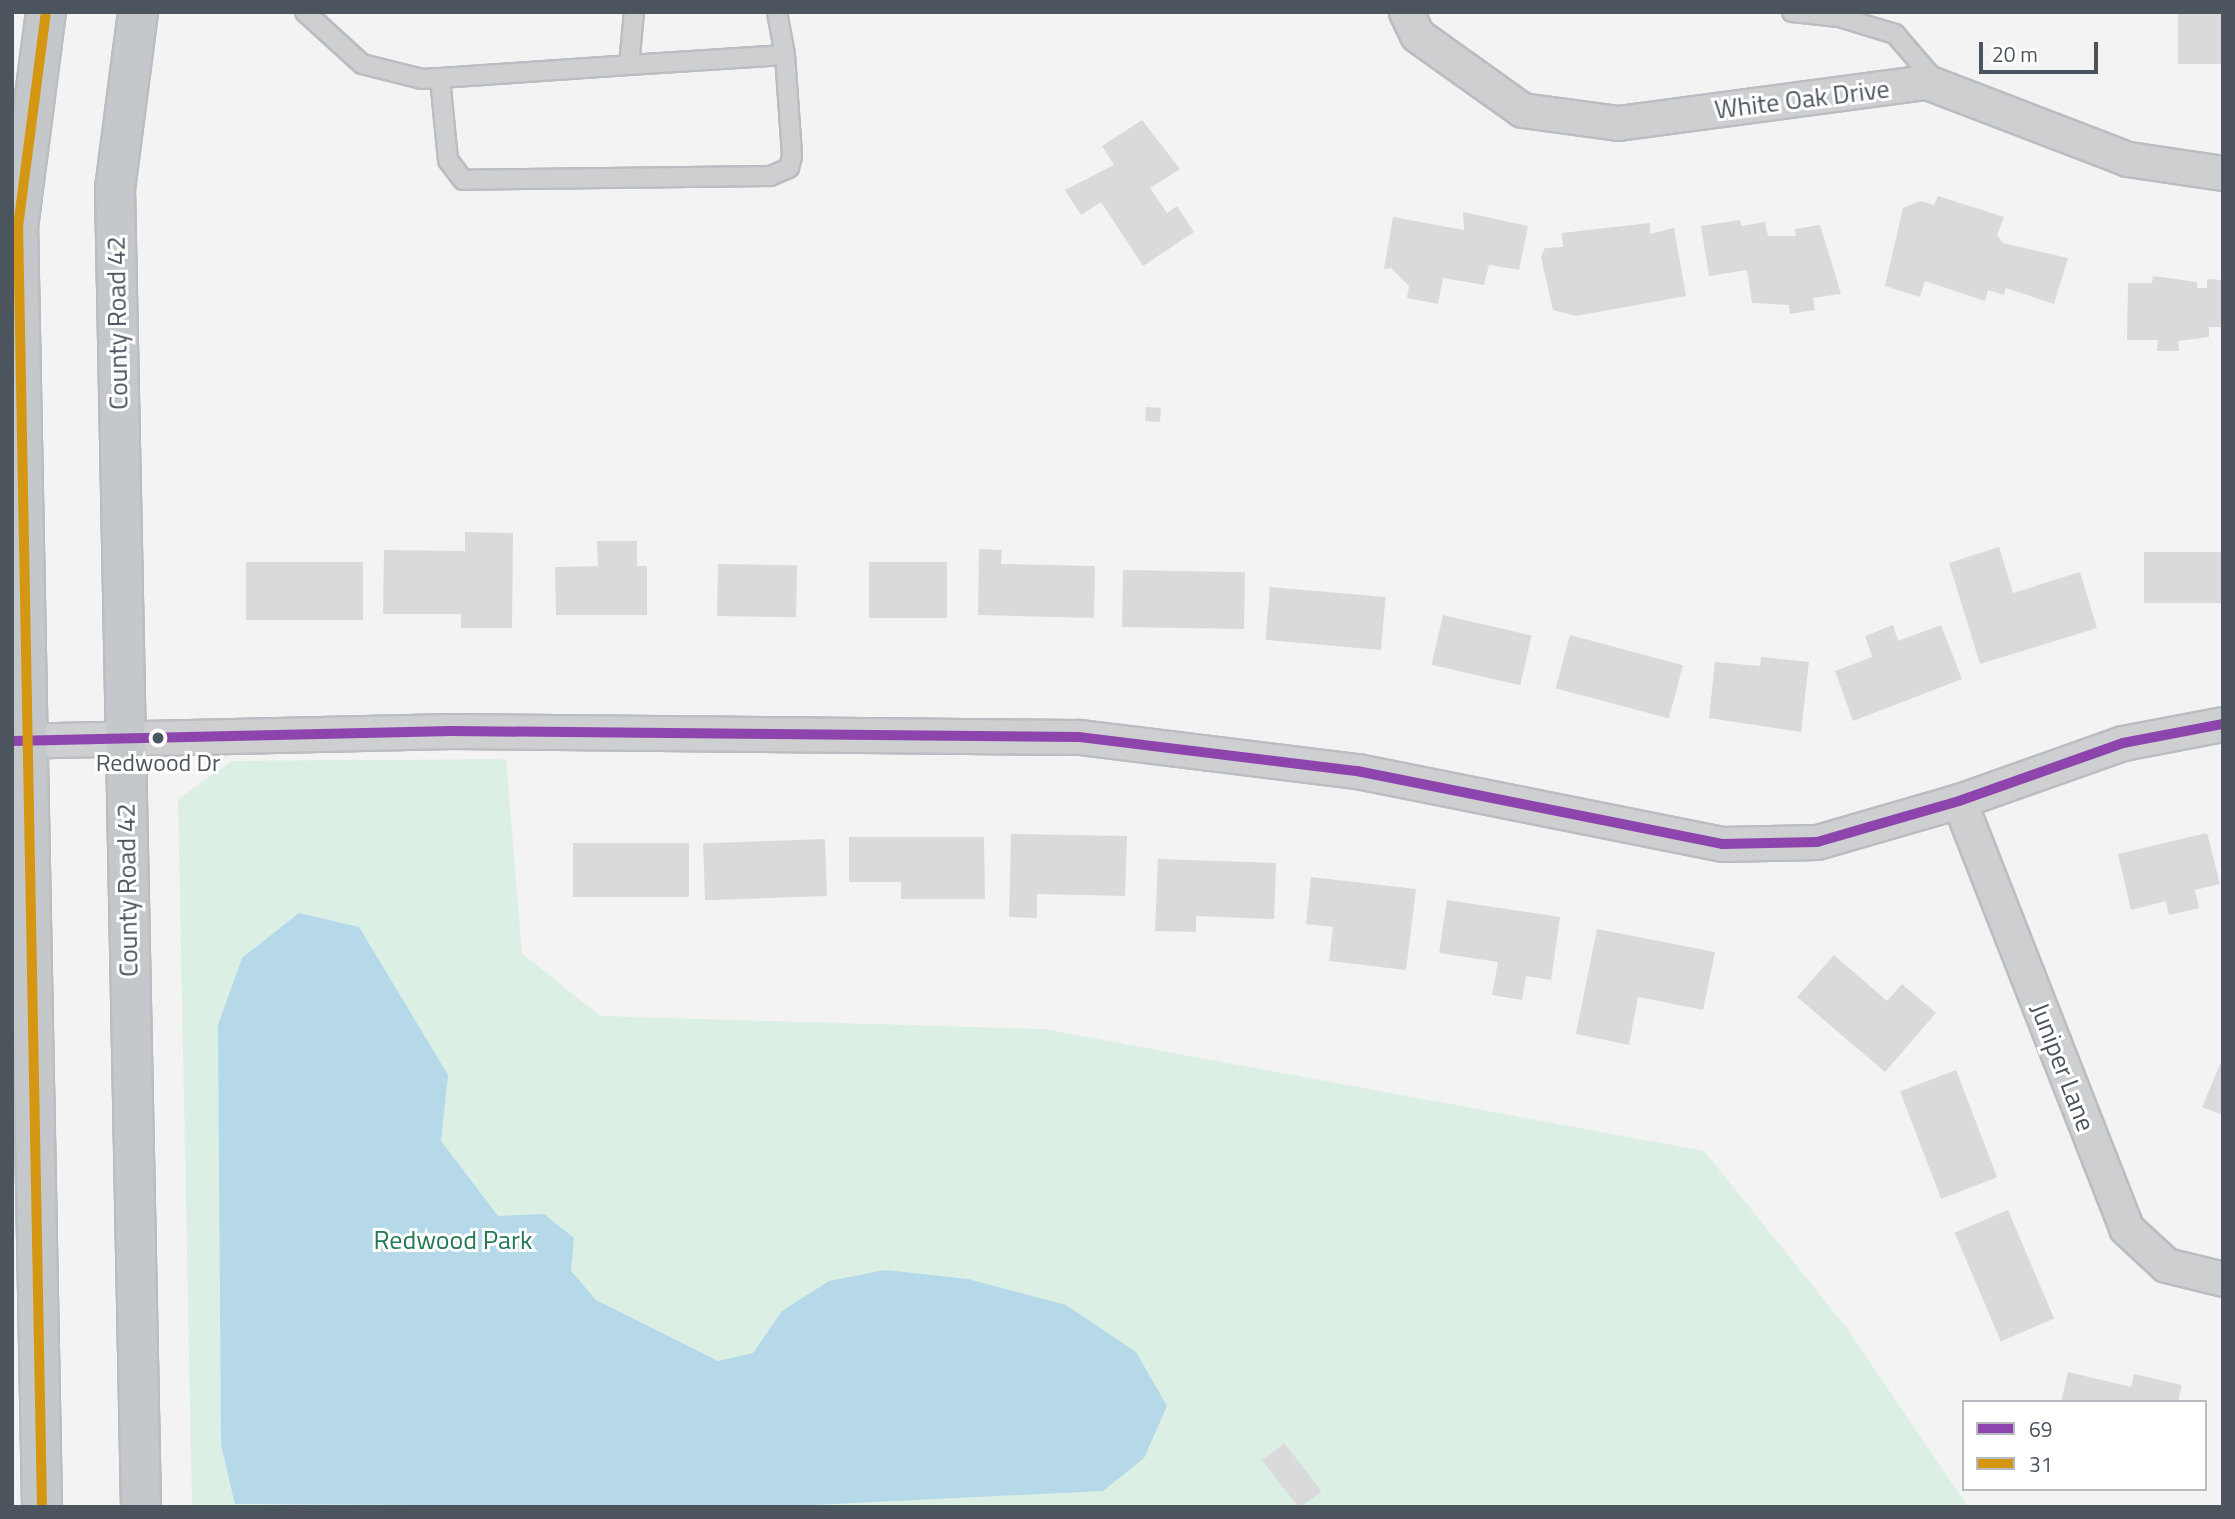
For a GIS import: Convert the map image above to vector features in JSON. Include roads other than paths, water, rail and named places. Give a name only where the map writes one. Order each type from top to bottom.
[{"type":"highway","points":[[42,1507],[20,741],[18,227],[46,12]]},
{"type":"highway","name":"County Road 42","points":[[138,12],[115,189],[141,1507]]},
{"type":"street","name":"White Oak Drive","points":[[1406,12],[1416,34],[1522,110],[1618,122],[1927,82],[2128,159],[2223,173]]},
{"type":"street","points":[[20,741],[124,741],[452,731],[1079,737],[1357,771],[1722,844],[1816,842],[1959,801],[2123,743],[2223,724]]},
{"type":"street","name":"Juniper Lane","points":[[1959,801],[2126,1228],[2166,1265],[2223,1279]]},
{"type":"lane","points":[[305,12],[362,64],[392,75],[440,78],[785,55]]},
{"type":"lane","points":[[629,65],[634,12]]},
{"type":"lane","points":[[440,78],[448,160],[463,180],[770,176],[789,168],[792,156],[785,55],[777,12]]},
{"type":"lane","points":[[1792,12],[1839,17],[1895,34],[1941,88]]},
{"type":"water","points":[[299,913],[359,927],[448,1075],[441,1141],[498,1216],[544,1214],[574,1238],[571,1271],[596,1300],[718,1361],[753,1353],[782,1311],[829,1281],[885,1270],[968,1279],[1066,1305],[1136,1352],[1167,1406],[1144,1458],[1103,1491],[771,1507],[235,1504],[221,1445],[218,1025],[242,958]]},
{"type":"place","name":"Redwood Dr","points":[[158,738]]},
{"type":"park label","name":"Redwood Park","points":[[453,1240]]}]
